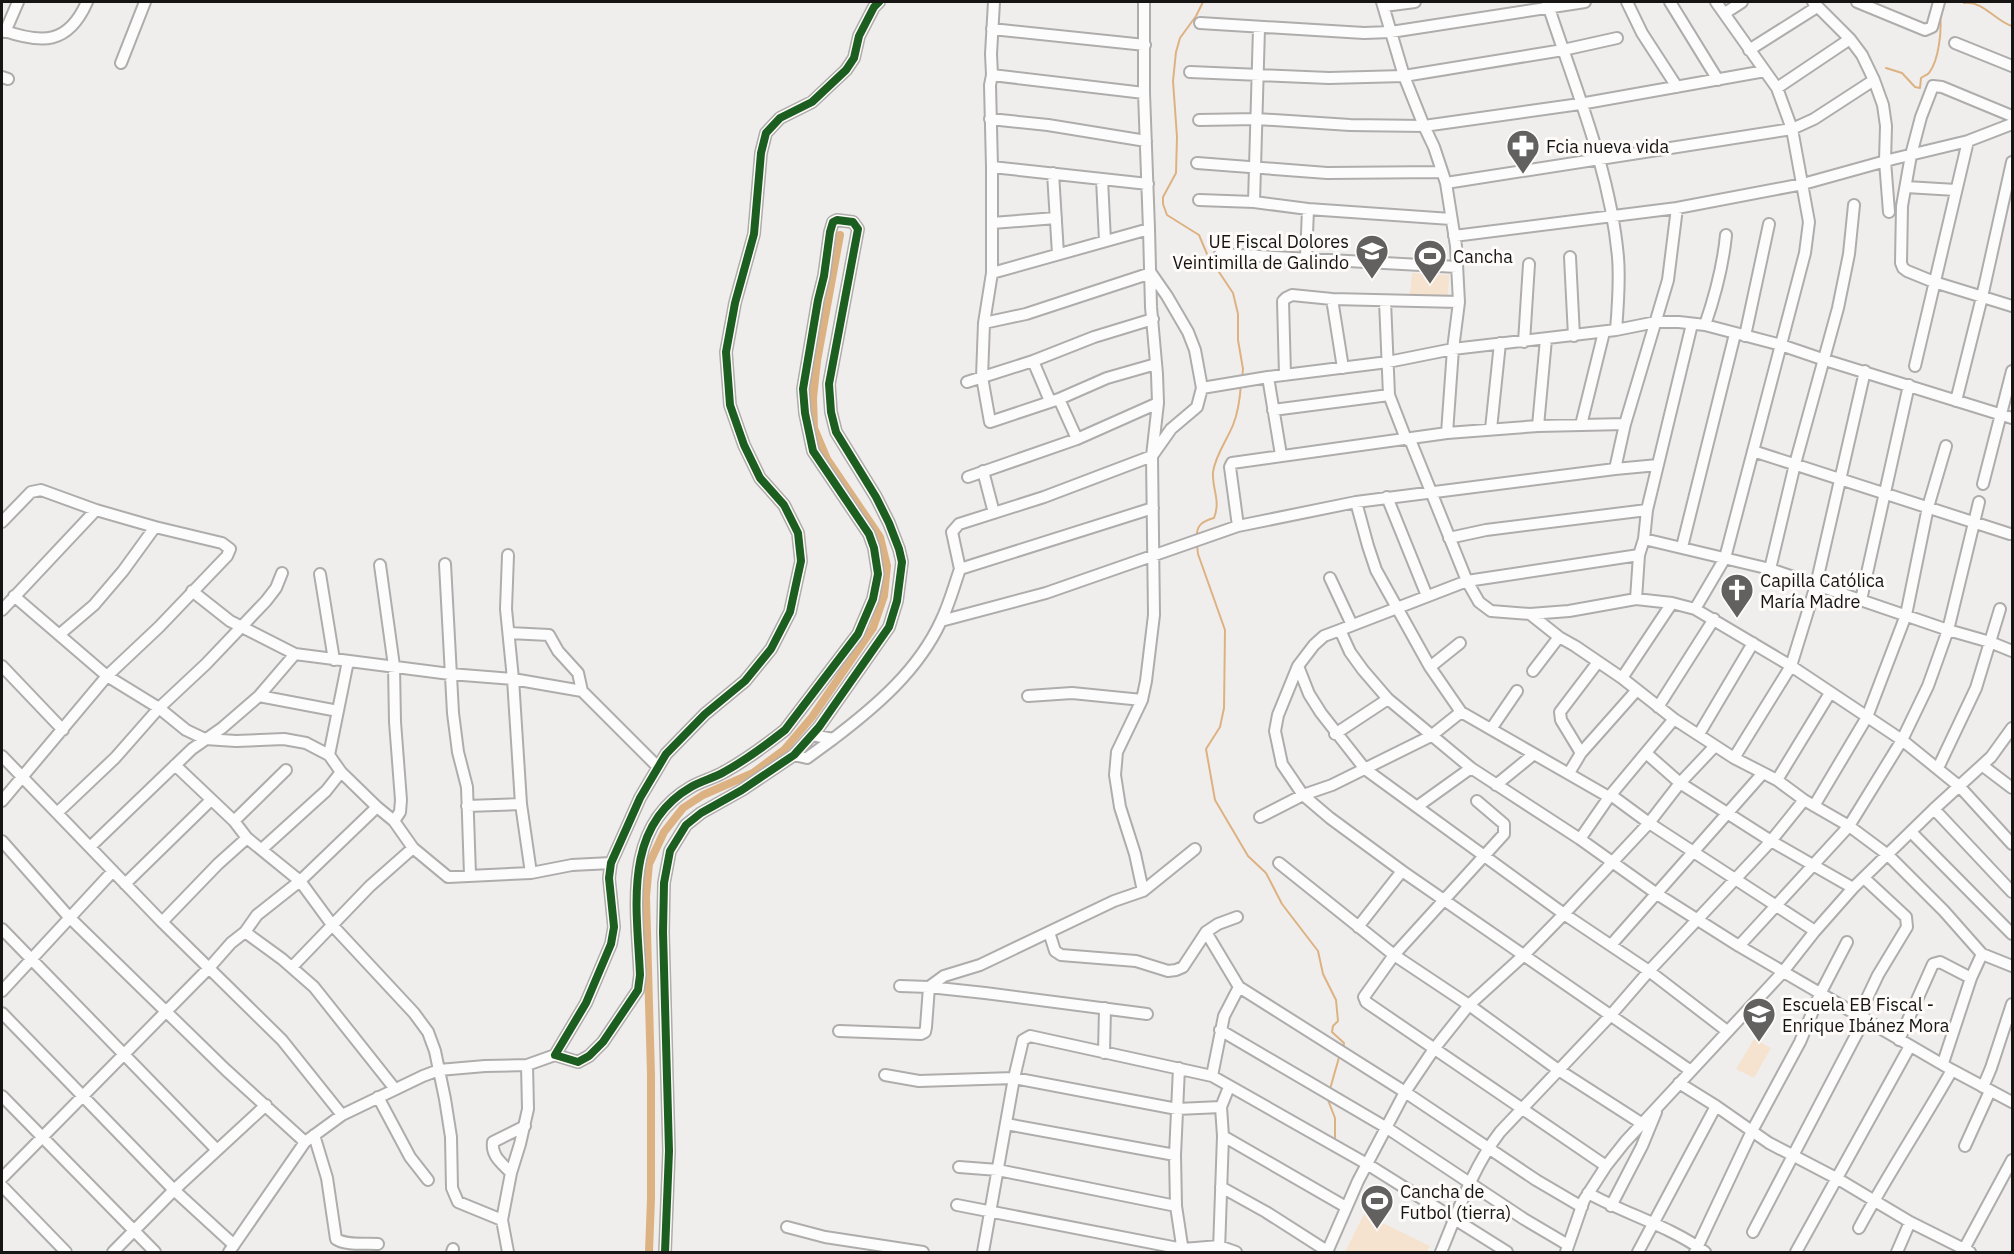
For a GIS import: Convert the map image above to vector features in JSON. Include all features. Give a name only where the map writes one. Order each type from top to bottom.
[{"type":"street","points":[[18,2],[3,31],[20,37],[42,39],[61,35],[75,21],[87,2]]},
{"type":"street","points":[[121,63],[146,2]]},
{"type":"street","points":[[2,1012],[232,1249],[310,1138],[342,1115],[439,1070],[527,1065],[555,1054],[586,1003],[611,944],[614,927],[609,878],[611,863],[640,798],[666,754],[705,714],[745,681],[771,649],[789,612],[801,561],[798,533],[784,505],[760,478],[744,445],[730,405],[726,352],[735,303],[754,234],[761,153],[766,134],[780,118],[812,102],[846,70],[854,58],[859,36],[873,7],[879,2]]},
{"type":"street","points":[[994,2],[990,85],[992,273],[984,323],[982,377],[990,422],[1054,400],[1107,378],[1156,364]]},
{"type":"street","points":[[1143,891],[1135,854],[1120,807],[1115,775],[1117,752],[1142,700],[1154,615],[1152,456],[1158,403],[1144,93],[1144,2]]},
{"type":"street","points":[[1414,2],[1383,4],[1404,76],[1444,177],[1454,237],[1459,302],[1447,433]]},
{"type":"street","points":[[1200,24],[1364,33],[1390,32],[1548,4],[1585,2]]},
{"type":"street","points":[[1627,2],[1642,33],[1677,87]]},
{"type":"street","points":[[1670,2],[1718,80]]},
{"type":"street","points":[[1695,609],[1725,558],[1808,237],[1809,222],[1792,129],[1777,88],[1716,2]]},
{"type":"street","points":[[1725,13],[1742,2]]},
{"type":"street","points":[[1857,2],[1925,30],[1932,27],[1940,2]]},
{"type":"street","points":[[1548,4],[1599,160],[1611,215],[1618,257],[1616,330]]},
{"type":"street","points":[[1749,50],[1815,4],[1850,39],[1862,55],[1883,105],[1889,160],[1889,212]]},
{"type":"street","points":[[1254,202],[1259,28]]},
{"type":"street","points":[[992,29],[1145,45]]},
{"type":"street","points":[[1190,72],[1329,78],[1404,76],[1563,50],[1617,38]]},
{"type":"street","points":[[1777,88],[1850,39]]},
{"type":"street","points":[[1955,42],[2013,66]]},
{"type":"street","points":[[1199,120],[1257,119],[1424,126],[1580,104],[1765,71]]},
{"type":"street","points":[[992,75],[1144,93]]},
{"type":"street","points":[[1197,163],[1327,173],[1482,176],[1792,129],[1814,119],[1874,80]]},
{"type":"street","points":[[2013,116],[1942,87],[1933,86],[1908,155],[1902,206],[1901,263],[1907,271],[1934,282],[2013,306]]},
{"type":"street","points":[[990,119],[1048,125],[1146,141]]},
{"type":"street","points":[[1454,237],[1677,208],[1803,184],[1968,141],[2013,124]]},
{"type":"street","points":[[1915,366],[1968,141]]},
{"type":"street","points":[[1953,400],[1982,297],[2013,162]]},
{"type":"street","points":[[992,167],[1148,184]]},
{"type":"street","points":[[1053,173],[1058,254]]},
{"type":"street","points":[[1102,178],[1105,241]]},
{"type":"street","points":[[1906,187],[1956,190]]},
{"type":"street","points":[[1199,200],[1254,202],[1308,209],[1451,219]]},
{"type":"street","points":[[1770,569],[1795,464],[1825,360],[1849,254],[1854,205]]},
{"type":"street","points":[[1616,469],[1625,424],[1668,280],[1677,208]]},
{"type":"street","points":[[1306,259],[1308,209]]},
{"type":"street","points":[[992,224],[1056,218]]},
{"type":"street","points":[[555,1054],[578,1062],[589,1056],[603,1042],[638,990],[637,880],[640,856],[653,823],[668,804],[691,787],[723,773],[785,730],[858,634],[873,599],[878,574],[874,548],[869,534],[813,451],[805,413],[803,389],[830,232],[833,222],[837,220],[852,222],[858,229],[829,384],[831,412],[836,432],[876,497],[889,523],[902,562],[897,601],[889,627],[812,735],[794,755],[742,790],[701,813],[686,825],[670,851],[664,883],[663,932],[669,1151],[665,1252]]},
{"type":"street","points":[[1682,547],[1770,224]]},
{"type":"street","points":[[992,273],[1149,229]]},
{"type":"street","points":[[1705,325],[1715,293],[1726,235]]},
{"type":"street","points":[[1220,254],[1457,267]]},
{"type":"street","points":[[1570,257],[1574,336]]},
{"type":"street","points":[[1524,342],[1529,264]]},
{"type":"street","points":[[984,323],[1026,314],[1151,273]]},
{"type":"street","points":[[794,755],[807,758],[856,721],[898,685],[924,651],[941,621],[960,569],[952,532],[954,528],[959,524],[1093,480],[1152,456],[1171,429],[1197,407],[1202,388],[1196,350],[1167,296],[1151,273]]},
{"type":"street","points":[[1285,375],[1283,301],[1286,298],[1292,296],[1459,302]]},
{"type":"street","points":[[1332,298],[1342,368]]},
{"type":"street","points":[[1385,301],[1389,395],[1406,439],[1411,442],[1432,492],[1467,582],[1479,602],[1491,611],[1530,614],[1569,611],[1636,599],[1672,603],[1695,609],[1791,666],[1902,740],[1960,787],[2013,844]]},
{"type":"street","points":[[967,382],[1033,361],[1094,337],[1153,319]]},
{"type":"street","points":[[1202,388],[1388,362],[1453,349],[1574,336],[1656,322],[1705,325],[1781,345],[2013,418]]},
{"type":"street","points":[[1636,599],[1639,555],[1644,539],[1647,510],[1692,324]]},
{"type":"street","points":[[1581,425],[1604,332]]},
{"type":"street","points":[[1538,426],[1546,339]]},
{"type":"street","points":[[1491,429],[1500,343]]},
{"type":"street","points":[[1033,361],[1077,439]]},
{"type":"street","points":[[1983,484],[2013,370]]},
{"type":"street","points":[[1734,758],[1791,666],[1816,585],[1865,371]]},
{"type":"street","points":[[1268,377],[1281,455]]},
{"type":"street","points":[[1861,600],[1909,385]]},
{"type":"street","points":[[1273,410],[1389,395]]},
{"type":"street","points":[[968,477],[1077,439],[1158,403]]},
{"type":"street","points":[[1238,526],[1230,464],[1447,433],[1538,426],[1625,424]]},
{"type":"street","points":[[1442,1252],[1470,1184],[1488,1148],[1557,1070],[1610,1016],[1649,970],[1809,803],[1867,717],[1906,615],[1928,507],[1946,446]]},
{"type":"street","points":[[1753,451],[2010,534]]},
{"type":"street","points":[[941,621],[1046,593],[1238,526],[1387,497],[1658,465]]},
{"type":"street","points":[[984,471],[994,513]]},
{"type":"street","points":[[2,522],[35,490],[41,490],[96,510],[222,543],[230,549],[159,627],[108,676],[2,801]]},
{"type":"street","points":[[1387,497],[1427,596]]},
{"type":"street","points":[[1356,502],[1371,554],[1396,608],[1430,667],[1461,712],[1610,796],[1815,931]]},
{"type":"street","points":[[1739,946],[1849,826],[1902,740],[1928,686],[1948,630],[1979,502]]},
{"type":"street","points":[[960,569],[1153,508]]},
{"type":"street","points":[[2,610],[96,510]]},
{"type":"street","points":[[1449,538],[1486,530],[1647,510]]},
{"type":"street","points":[[60,634],[94,604],[123,571],[155,527]]},
{"type":"street","points":[[1644,539],[1770,569],[2013,651]]},
{"type":"street","points":[[508,555],[506,609],[521,804],[531,873]]},
{"type":"street","points":[[1639,555],[1467,582],[1324,636],[1298,666],[1278,715],[1275,731],[1282,764],[1303,795],[1330,818],[1402,871],[1691,1071]]},
{"type":"street","points":[[445,564],[450,674],[458,752],[467,787],[470,875]]},
{"type":"street","points":[[380,565],[394,666],[395,722],[401,800],[400,812],[394,821]]},
{"type":"street","points":[[57,813],[115,758],[159,708],[242,627],[276,588],[282,573]]},
{"type":"street","points":[[320,574],[333,660]]},
{"type":"street","points":[[1330,578],[1352,625]]},
{"type":"street","points":[[192,591],[230,621],[295,654],[450,674],[513,679],[582,691]]},
{"type":"street","points":[[14,596],[108,676],[159,708],[186,730],[205,739],[236,741],[284,739],[306,743],[329,755],[341,772],[394,821],[413,848],[448,878],[531,873],[572,865],[611,863]]},
{"type":"street","points":[[1622,678],[1672,603]]},
{"type":"street","points":[[1938,768],[1976,688],[2000,609]]},
{"type":"street","points":[[1530,614],[1559,637],[1622,678],[1674,719],[1734,758],[1777,780],[1809,803],[1849,826],[1888,855],[1944,911],[1982,954],[2013,966]]},
{"type":"street","points":[[1658,707],[1714,619]]},
{"type":"street","points":[[1340,630],[1356,661],[1388,699],[1471,768],[1580,839],[1657,894],[1782,973],[2013,1102]]},
{"type":"street","points":[[508,633],[549,635],[558,651],[578,673],[582,691],[658,767]]},
{"type":"street","points":[[1533,671],[1559,637]]},
{"type":"street","points":[[1430,667],[1460,643]]},
{"type":"street","points":[[1700,734],[1753,643]]},
{"type":"street","points":[[90,847],[159,778],[259,696],[295,654]]},
{"type":"street","points":[[329,755],[348,661]]},
{"type":"street","points":[[1581,753],[1561,720],[1560,712],[1598,662]]},
{"type":"street","points":[[2,666],[63,730]]},
{"type":"street","points":[[1298,666],[1309,693],[1335,734],[1365,769],[1564,914],[1649,970],[1727,1031]]},
{"type":"street","points":[[1569,773],[1581,753],[1636,690]]},
{"type":"street","points":[[1491,729],[1517,691]]},
{"type":"street","points":[[1028,696],[1072,693],[1142,700]]},
{"type":"street","points":[[1777,780],[1830,693]]},
{"type":"street","points":[[259,696],[338,711]]},
{"type":"street","points":[[1335,734],[1388,699]]},
{"type":"street","points":[[1260,817],[1431,736],[1461,712]]},
{"type":"street","points":[[1580,839],[1610,796],[1674,719]]},
{"type":"street","points":[[1220,1030],[1387,1128],[1567,1249],[1588,1193],[1606,1166],[1641,1123],[1782,973],[1815,931],[1854,888],[1934,809],[1983,766],[2013,728]]},
{"type":"street","points":[[812,735],[833,739]]},
{"type":"street","points":[[1221,1187],[1266,1212],[1327,1252],[1367,1164],[1405,1092],[1434,1049],[1468,1005],[1524,955],[1564,914],[1649,823],[1680,783],[1715,746]]},
{"type":"street","points":[[1646,753],[1680,783],[1771,841],[1854,888]]},
{"type":"street","points":[[1496,785],[1534,754]]},
{"type":"street","points":[[2,756],[162,922],[282,1040],[342,1115]]},
{"type":"street","points":[[175,765],[234,821],[247,838],[300,881],[333,926],[414,1013],[428,1032],[435,1051],[451,1137],[452,1188],[458,1202],[502,1220]]},
{"type":"street","points":[[1983,766],[2013,788]]},
{"type":"street","points":[[1418,806],[1471,768]]},
{"type":"street","points":[[234,821],[286,770]]},
{"type":"street","points":[[262,849],[327,791],[341,772]]},
{"type":"street","points":[[1611,945],[1763,773]]},
{"type":"street","points":[[125,884],[211,801]]},
{"type":"street","points":[[1477,801],[1505,827],[1504,834],[1394,955],[1364,997],[1366,1002],[1606,1166]]},
{"type":"street","points":[[467,806],[521,804]]},
{"type":"street","points":[[2,1178],[244,932],[256,915],[300,881],[377,807]]},
{"type":"street","points":[[1934,809],[2013,892]]},
{"type":"street","points":[[1911,832],[2013,934]]},
{"type":"street","points":[[162,922],[218,864],[247,838]]},
{"type":"street","points":[[2,841],[69,917],[226,1070],[266,1105],[310,1138],[327,1178],[336,1239],[348,1248],[378,1244]]},
{"type":"street","points":[[292,967],[370,886],[413,848]]},
{"type":"street","points":[[839,1031],[921,1034],[926,1032],[930,987],[944,976],[980,965],[1114,901],[1143,891],[1195,849]]},
{"type":"street","points":[[1279,863],[1394,955],[1468,1005],[1557,1070],[1641,1123]]},
{"type":"street","points":[[2,991],[112,870]]},
{"type":"street","points":[[1358,927],[1402,871]]},
{"type":"street","points":[[1753,1232],[1862,1017],[1878,975],[1907,927],[1908,922],[1900,912],[1864,878]]},
{"type":"street","points":[[1049,932],[1050,942],[1055,951],[1061,955],[1136,961],[1168,971],[1183,967],[1206,932],[1218,924],[1237,917]]},
{"type":"street","points":[[2,929],[216,1149]]},
{"type":"street","points":[[244,932],[292,967],[314,987],[395,1089]]},
{"type":"street","points":[[1206,932],[1239,987],[1405,1092],[1536,1180],[1582,1207]]},
{"type":"street","points":[[1588,1193],[1699,1251],[1752,1131],[1800,1042],[1820,994],[1847,942]]},
{"type":"street","points":[[1859,1228],[1916,1134],[1948,1067],[1971,978],[1982,954]]},
{"type":"street","points":[[1899,1040],[1936,962],[1971,978]]},
{"type":"street","points":[[900,986],[930,987],[1147,1014]]},
{"type":"street","points":[[1212,1076],[1224,1016],[1239,987]]},
{"type":"street","points":[[1965,1146],[1987,1089],[1991,1068],[2013,1004]]},
{"type":"street","points":[[1104,1053],[1105,1008]]},
{"type":"street","points":[[983,1252],[1014,1078],[1023,1040],[1030,1036],[1212,1076],[1367,1164],[1454,1221],[1507,1252]]},
{"type":"street","points":[[1796,1252],[1910,1046]]},
{"type":"street","points":[[508,1252],[502,1220],[511,1173],[528,1109],[527,1065]]},
{"type":"street","points":[[1179,1068],[1175,1155],[1176,1206],[1183,1251]]},
{"type":"street","points":[[885,1075],[919,1081],[1014,1078],[1177,1110],[1221,1107]]},
{"type":"street","points":[[1679,1083],[1793,1156],[1838,1179],[1910,1222],[1967,1251],[2013,1160]]},
{"type":"street","points":[[1219,1249],[1223,1136],[1221,1107],[1229,1087]]},
{"type":"street","points":[[2,1096],[155,1252]]},
{"type":"street","points":[[378,1097],[410,1157],[428,1180]]},
{"type":"street","points":[[113,1252],[216,1149],[266,1105]]},
{"type":"street","points":[[1638,1252],[1716,1106]]},
{"type":"street","points":[[1611,1206],[1642,1146],[1658,1107]]},
{"type":"street","points":[[1006,1124],[1175,1155]]},
{"type":"street","points":[[511,1173],[495,1157],[493,1142],[525,1126]]},
{"type":"street","points":[[1223,1136],[1346,1207]]},
{"type":"street","points":[[959,1167],[998,1170],[1176,1206]]},
{"type":"street","points":[[2,1186],[66,1252]]},
{"type":"street","points":[[957,1205],[1183,1251],[1219,1249],[1236,1252]]},
{"type":"street","points":[[1897,1252],[1910,1222]]},
{"type":"street","points":[[787,1227],[825,1237],[923,1252]]},
{"type":"shaded area","name":"Cancha","points":[[1412,273],[1449,275],[1448,296],[1410,295]]},
{"type":"shaded area","points":[[1754,1039],[1771,1048],[1754,1078],[1736,1069]]},
{"type":"shaded area","name":"Cancha de Futbol (tierra)","points":[[1364,1214],[1430,1246],[1427,1252],[1345,1252]]},
{"type":"waterway","points":[[1203,2],[1180,38],[1176,52],[1173,81],[1177,137],[1176,173],[1163,197],[1163,204],[1167,215],[1199,235],[1207,254],[1233,293],[1238,314],[1242,379]]},
{"type":"waterway","points":[[1964,2],[1977,5],[2012,26]]},
{"type":"waterway","points":[[1886,68],[1902,73],[1915,87],[1920,88],[1921,78],[1929,73],[1937,53],[1941,28],[1940,14]]},
{"type":"waterway","points":[[649,1252],[651,1074],[646,897],[649,864],[664,832],[683,808],[703,795],[753,773],[784,750],[812,717],[873,628],[884,596],[887,566],[880,537],[827,459],[814,428],[813,398],[817,361],[840,235]]},
{"type":"waterway","points":[[1197,537],[1199,527],[1214,518],[1216,512],[1214,466],[1235,420],[1241,384]]},
{"type":"waterway","points":[[1197,545],[1198,554],[1225,630],[1224,708],[1220,727],[1206,749],[1215,800],[1248,856],[1266,873],[1282,904],[1318,951],[1323,974],[1336,1000],[1338,1021],[1333,1026],[1332,1032],[1344,1043],[1343,1050]]},
{"type":"waterway","points":[[1330,1089],[1340,1054]]},
{"type":"waterway","points":[[1329,1097],[1335,1118],[1335,1139]]},
{"type":"cycle path","points":[[665,1252],[669,1151],[663,932],[664,883],[670,851],[686,825],[701,813],[742,790],[794,755],[819,727],[889,627],[897,601],[902,562],[899,549],[876,497],[836,432],[831,412],[829,384],[858,229],[853,222],[837,220],[833,222],[830,232],[803,389],[805,413],[813,451],[869,534],[874,548],[878,574],[873,599],[858,634],[785,730],[732,767],[691,787],[669,804],[654,824],[644,846],[638,871],[637,923],[640,975],[638,990],[603,1042],[589,1056],[578,1062],[555,1055],[586,1003],[611,944],[614,927],[609,878],[611,863],[640,798],[666,754],[705,714],[745,681],[771,649],[790,612],[801,561],[798,533],[784,505],[760,478],[744,445],[730,405],[726,352],[735,303],[754,234],[761,153],[766,133],[780,118],[812,102],[846,70],[854,58],[859,36],[879,2]]},
{"type":"place","name":"Fcia nueva vida","points":[[1523,175]]},
{"type":"place","name":"UE Fiscal Dolores Veintimilla de Galindo","points":[[1372,280]]},
{"type":"place","name":"Cancha","points":[[1430,285]]},
{"type":"place","name":"Capilla Católica María Madre","points":[[1737,619]]},
{"type":"place","name":"Escuela EB Fiscal - Enrique Ibánez Mora","points":[[1759,1043]]},
{"type":"place","name":"Cancha de Futbol (tierra)","points":[[1377,1230]]}]
